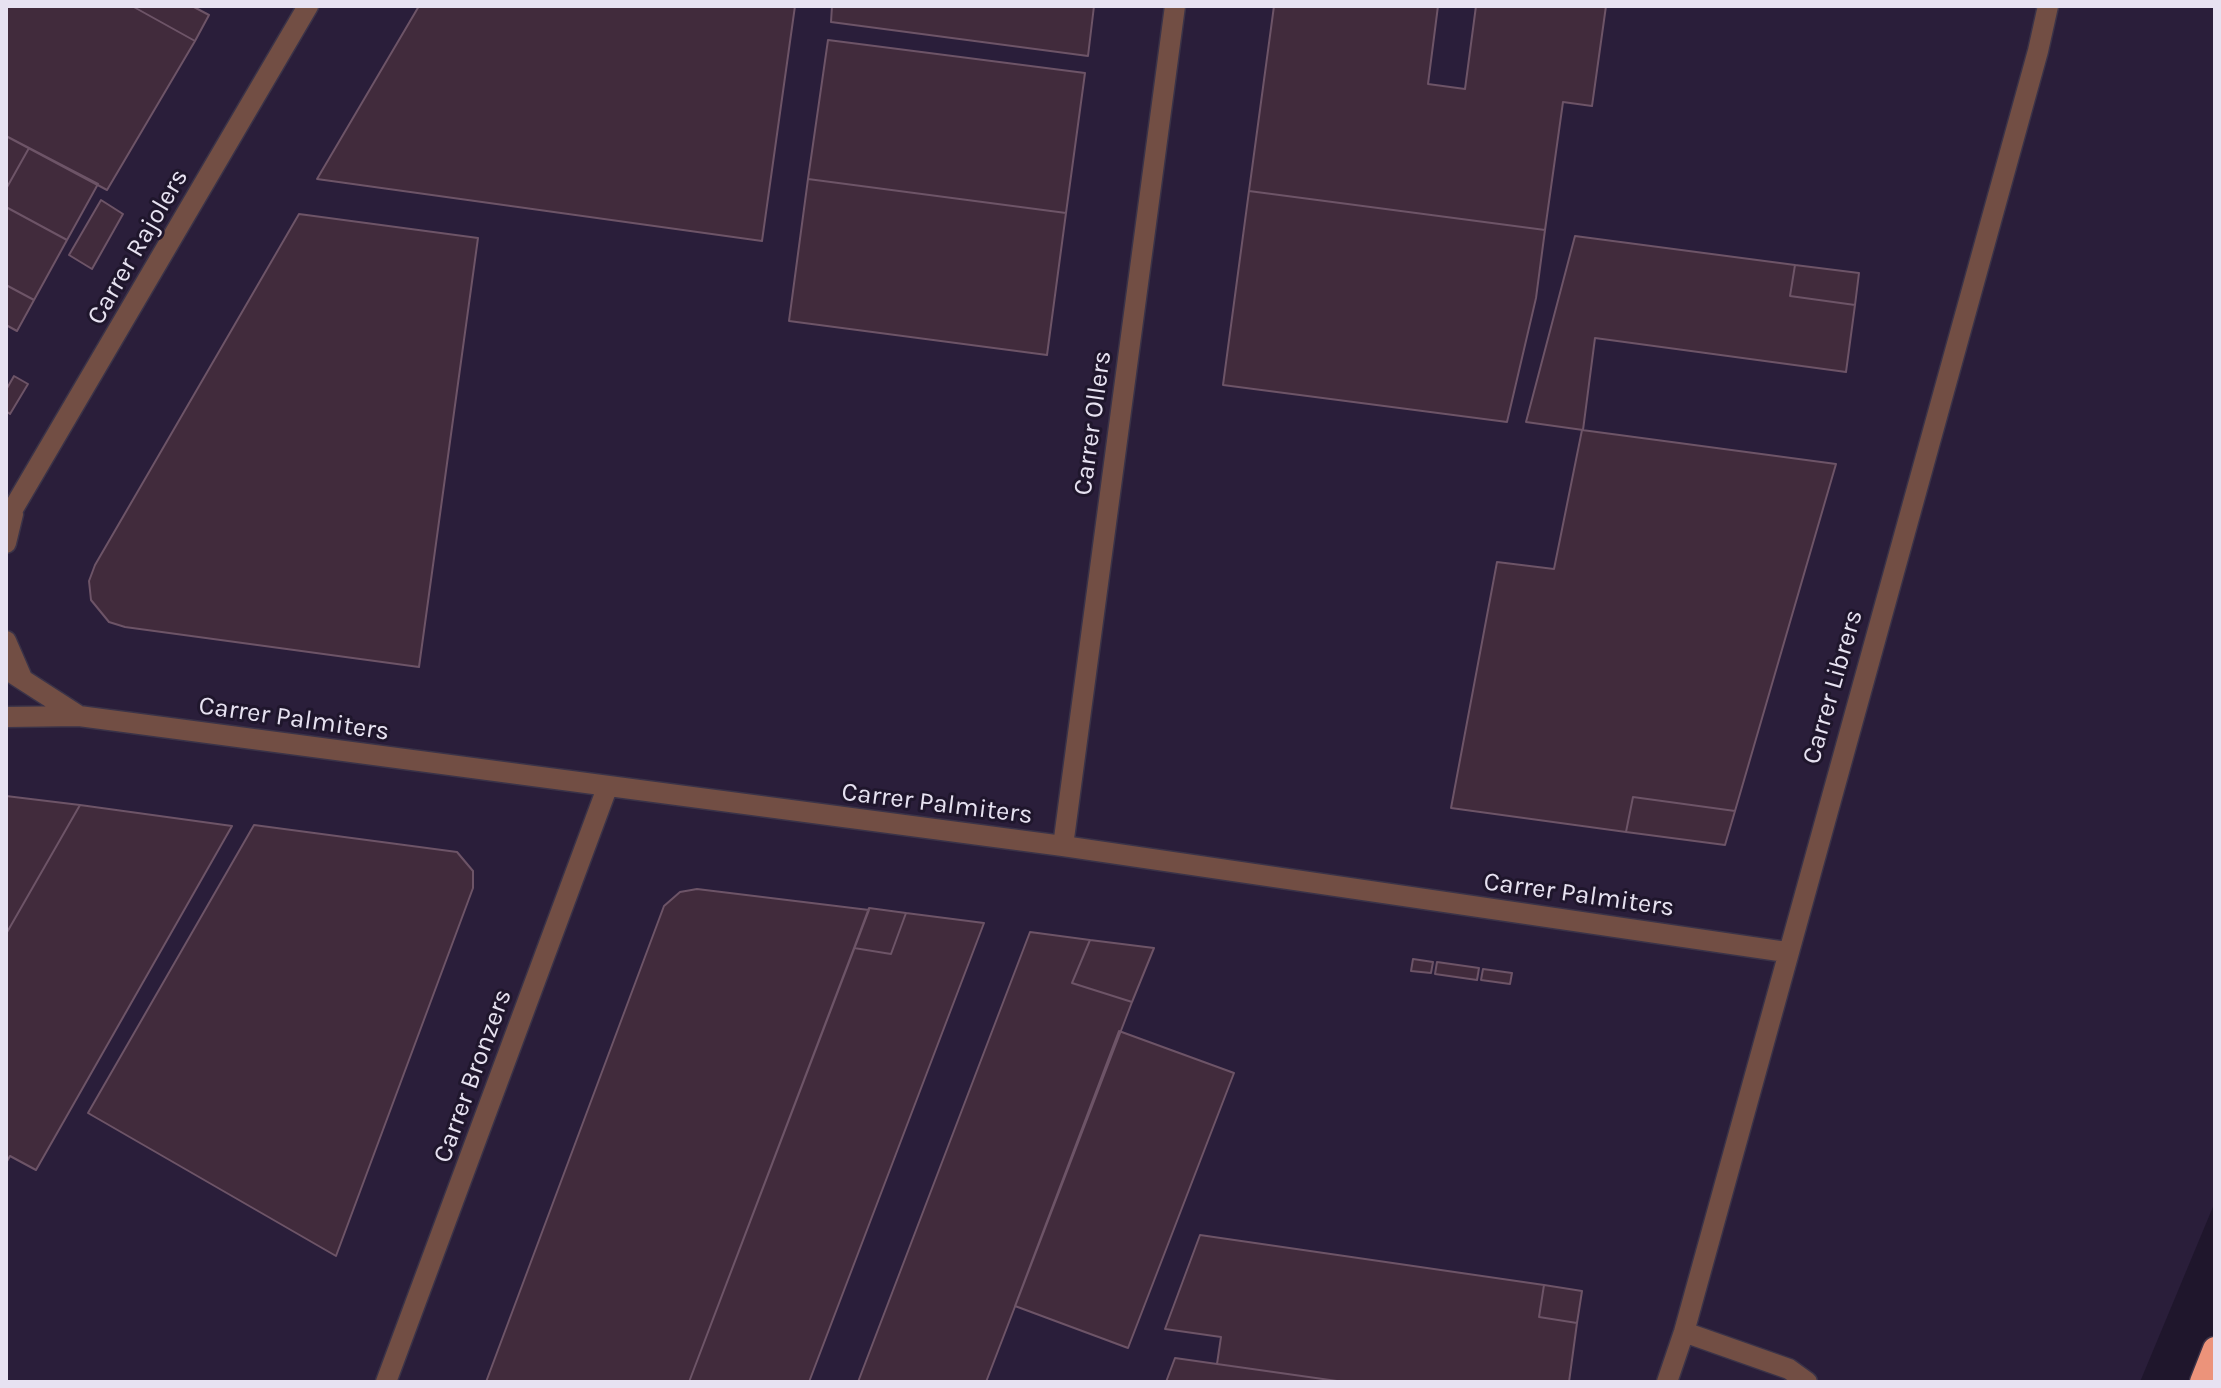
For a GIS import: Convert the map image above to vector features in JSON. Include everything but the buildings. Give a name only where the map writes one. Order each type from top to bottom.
[{"type":"highway","points":[[2202,1382],[2215,1349]]},
{"type":"street","name":"Carrer Rajolers","points":[[6,543],[9,517],[308,6]]},
{"type":"street","name":"Carrer Ollers","points":[[1063,846],[1175,6]]},
{"type":"street","name":"Carrer Librers","points":[[1667,1382],[1684,1332],[2048,6]]},
{"type":"street","name":"Carrer Palmiters","points":[[6,641],[14,674],[79,716]]},
{"type":"street","name":"Carrer Palmiters","points":[[6,717],[79,716],[1063,846],[1786,952]]},
{"type":"street","name":"Carrer Bronzers","points":[[386,1382],[607,788]]},
{"type":"street","points":[[1684,1332],[1789,1369],[1807,1382]]},
{"type":"shaded area","points":[[6,6],[2215,6],[2215,1202],[2140,1382],[6,1382]]}]
